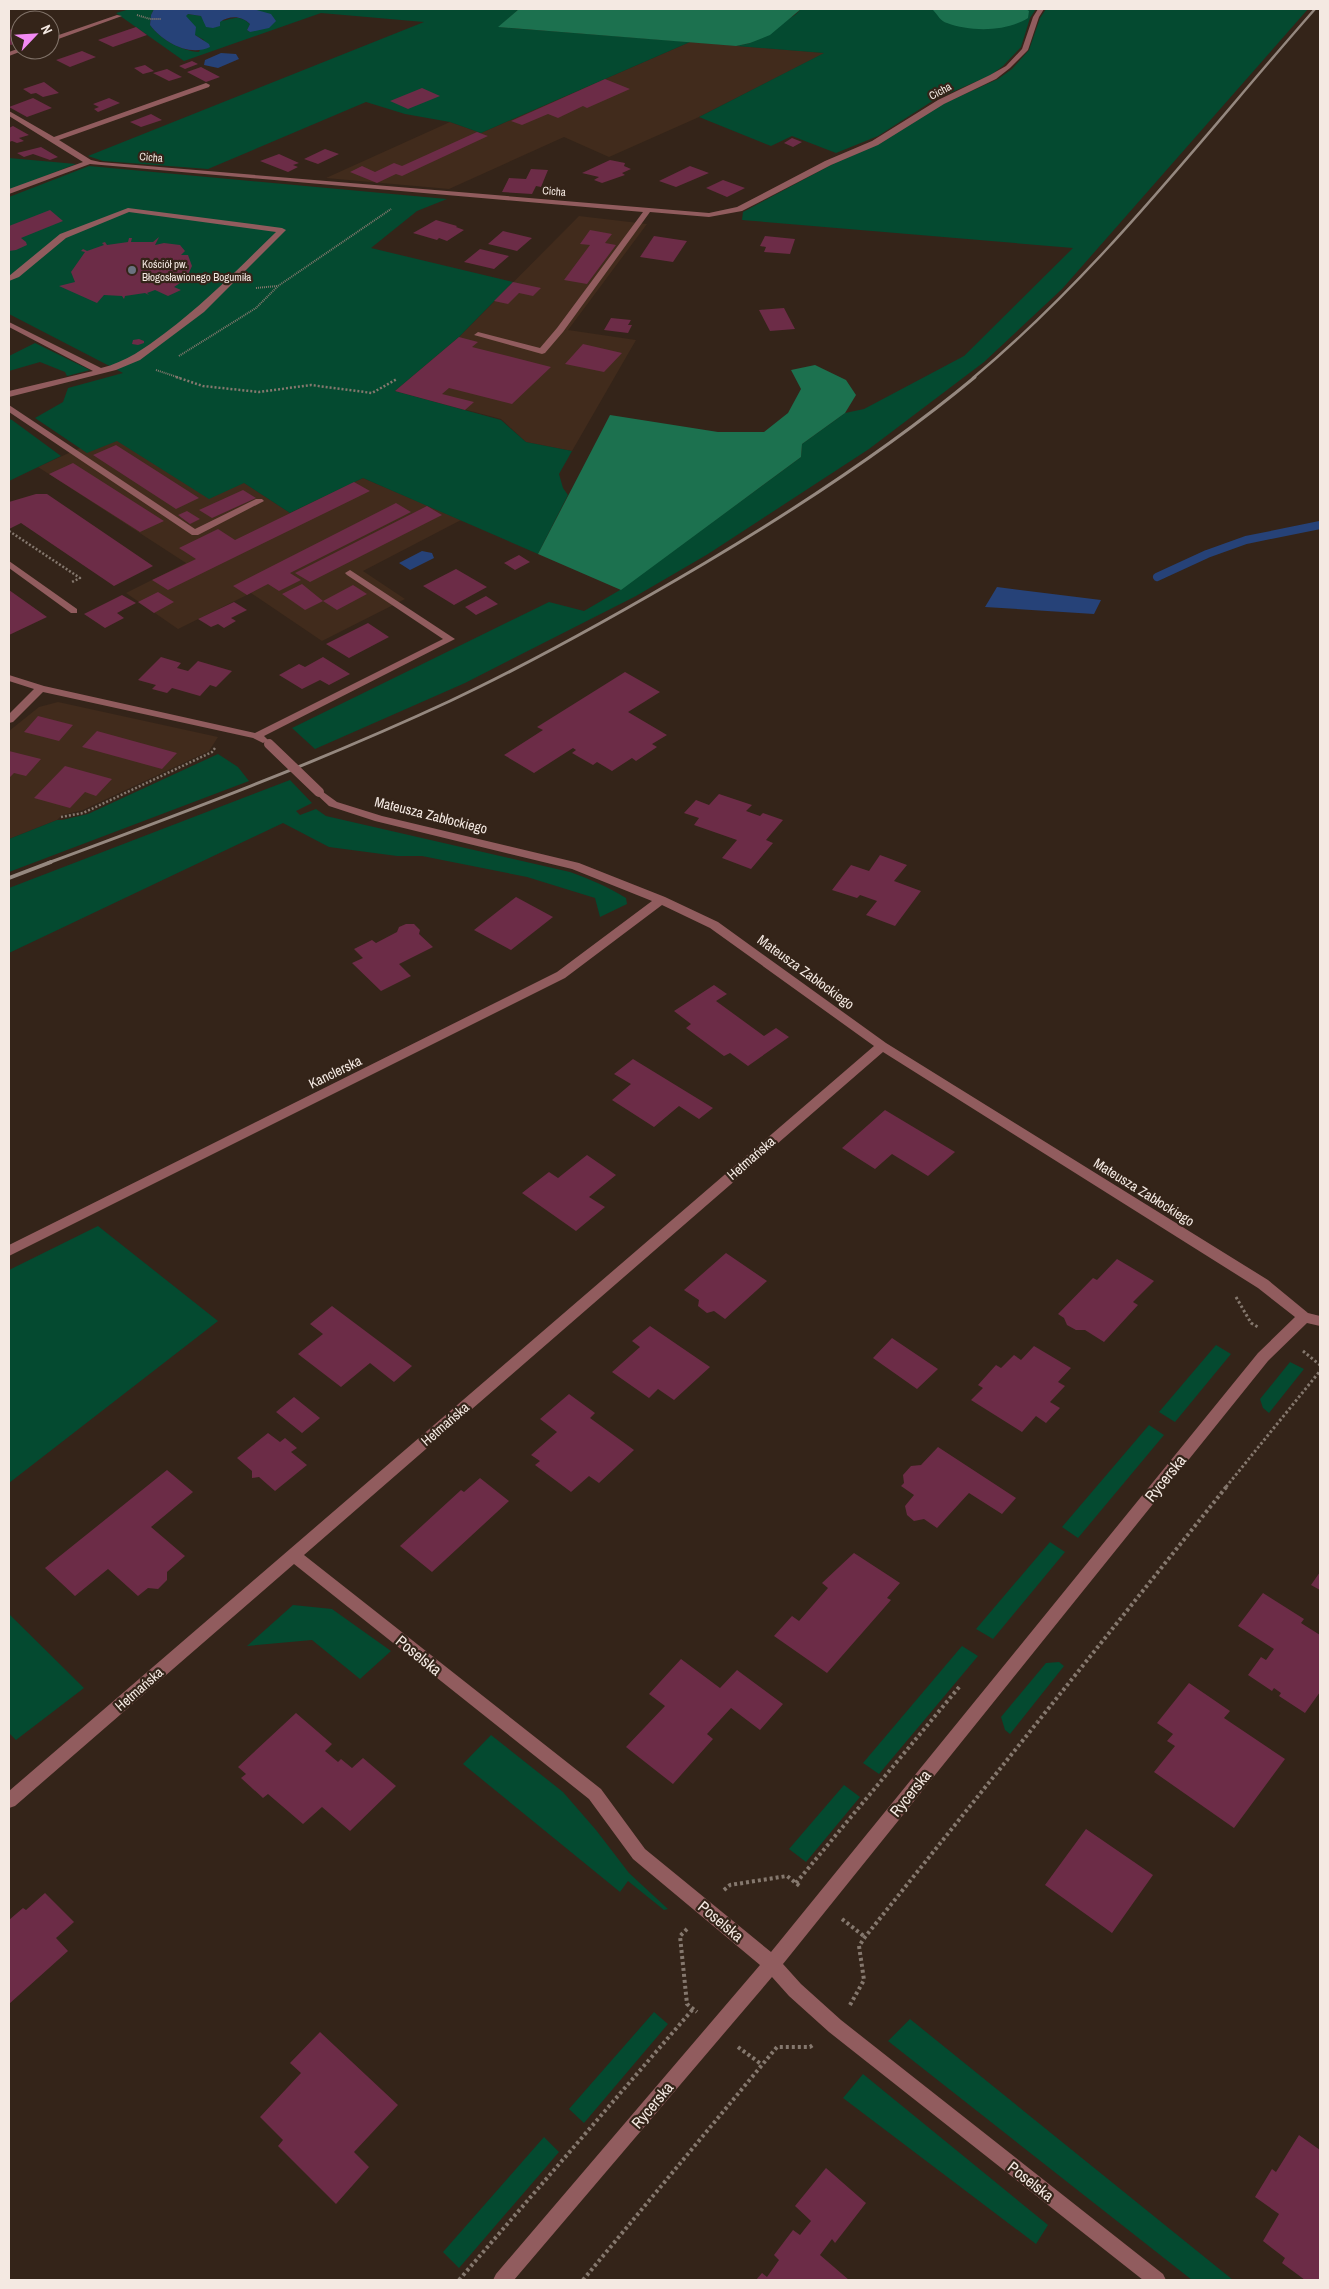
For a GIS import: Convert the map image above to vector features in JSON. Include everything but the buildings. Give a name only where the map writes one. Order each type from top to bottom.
[{"type":"street","name":"Cicha","points":[[9,113],[89,162],[709,215],[732,212],[828,162],[875,143],[941,102],[993,77],[1008,67],[1025,50],[1036,17],[1041,9]]},
{"type":"street","points":[[60,37],[119,16]]},
{"type":"street","points":[[53,140],[206,85]]},
{"type":"street","points":[[9,192],[89,162]]},
{"type":"street","points":[[9,279],[16,276],[63,236],[128,210],[282,230],[201,310],[137,358],[100,371],[9,394]]},
{"type":"street","points":[[478,335],[542,351],[560,330],[648,210]]},
{"type":"street","points":[[9,324],[100,371]]},
{"type":"street","points":[[9,408],[195,533],[259,500]]},
{"type":"street","points":[[9,564],[74,611]]},
{"type":"street","points":[[256,736],[450,639],[350,573]]},
{"type":"street","name":"Mateusza Zabłockiego","points":[[9,678],[41,688],[256,736],[269,744],[318,792],[333,804],[379,819],[575,866],[661,900],[714,925],[882,1046],[1263,1284],[1304,1317]]},
{"type":"street","points":[[9,720],[41,688]]},
{"type":"street","name":"Kanclerska","points":[[9,1251],[561,975],[661,900]]},
{"type":"street","name":"Hetmańska","points":[[9,1802],[882,1046]]},
{"type":"street","points":[[1304,1317],[1320,1321]]},
{"type":"street","name":"Rycerska","points":[[502,2280],[772,1964],[1263,1357],[1304,1317]]},
{"type":"street","name":"Poselska","points":[[294,1555],[595,1794],[639,1854],[772,1964],[795,1990],[835,2026],[1157,2280]]},
{"type":"path","points":[[150,19],[161,19]]},
{"type":"path","points":[[172,361],[206,342],[256,308],[278,286],[300,270],[419,191]]},
{"type":"path","points":[[163,365],[155,370],[203,386],[259,392],[311,385],[372,393],[397,379]]},
{"type":"path","points":[[9,531],[80,578],[49,593]]},
{"type":"path","points":[[61,818],[83,812],[212,752],[227,729]]},
{"type":"path","points":[[583,2280],[777,2047],[810,2047],[835,2026],[850,2006],[864,1980],[859,1946],[865,1937],[1320,1371]]},
{"type":"path","points":[[459,2280],[693,2009]]},
{"type":"shaded area","points":[[690,42],[825,53],[699,117],[609,157],[564,137],[449,189],[326,178],[450,122],[481,133]]},
{"type":"shaded area","points":[[579,216],[647,224],[568,330],[636,340],[572,451],[526,442],[501,419],[395,391],[459,337]]},
{"type":"shaded area","points":[[146,418],[290,513],[363,478],[461,520],[363,571],[405,599],[322,641],[251,593],[178,629],[126,593],[186,563],[38,467]]},
{"type":"shaded area","points":[[58,702],[218,737],[209,751],[83,810],[62,815],[57,820],[9,839],[9,731],[39,707]]},
{"type":"green space","points":[[130,9],[154,9],[150,25],[159,35],[178,47],[199,52],[204,40],[195,35],[185,16],[188,14],[201,16],[203,19],[215,21],[238,18],[250,24],[247,30],[250,32],[257,9],[519,9],[499,27],[690,42],[481,133],[450,122],[405,114],[366,102],[208,169],[103,161],[88,156],[424,22],[321,13],[184,61],[116,13]]},
{"type":"green space","points":[[519,9],[801,9],[770,35],[736,46],[498,27]]},
{"type":"green space","points":[[801,9],[1036,9],[1030,18],[1021,47],[1003,66],[991,75],[934,100],[878,136],[836,153],[792,136],[771,146],[699,117],[824,53],[736,46],[750,43],[795,15]]},
{"type":"green space","points":[[934,9],[1026,9],[1029,11],[1028,18],[1019,23],[999,28],[977,29],[956,26],[945,22],[941,20]]},
{"type":"green space","points":[[1046,9],[1308,9],[1062,289],[984,362],[869,449],[708,554],[636,596],[465,683],[315,749],[292,728],[549,602],[584,611],[620,590],[801,457],[802,444],[845,413],[864,409],[964,356],[1073,248],[742,220],[743,212],[831,165],[881,143],[943,104],[998,79],[1012,69],[1029,50],[1040,18]]},
{"type":"green space","points":[[9,158],[76,164],[9,190]]},
{"type":"green space","points":[[89,166],[447,199],[417,211],[371,248],[513,282],[459,337],[395,391],[501,420],[526,442],[572,451],[559,474],[563,488],[568,495],[538,554],[363,478],[290,513],[244,483],[209,499],[117,441],[87,453],[35,418],[63,402],[68,388],[123,373],[9,314],[9,197]]},
{"type":"green space","points":[[35,343],[90,370],[67,376],[65,372],[40,362],[9,371],[9,356]]},
{"type":"green space","points":[[815,365],[846,380],[856,395],[845,413],[802,444],[801,457],[621,590],[538,554],[610,415],[718,432],[764,432],[788,413],[801,389],[791,370]]},
{"type":"green space","points":[[9,419],[12,420],[61,456],[9,481]]},
{"type":"green space","points":[[218,754],[238,767],[249,781],[9,872],[9,839],[57,820],[88,814]]},
{"type":"green space","points":[[290,780],[312,803],[296,811],[300,815],[316,809],[326,816],[570,872],[619,894],[626,898],[627,904],[600,917],[595,898],[527,877],[422,856],[397,856],[329,847],[283,823],[9,953],[9,888]]},
{"type":"green space","points":[[98,1226],[218,1321],[9,1483],[9,1270]]},
{"type":"green space","points":[[1216,1345],[1231,1354],[1175,1422],[1159,1412]]},
{"type":"green space","points":[[1290,1362],[1304,1369],[1269,1413],[1263,1408],[1260,1399]]},
{"type":"green space","points":[[1149,1425],[1164,1435],[1078,1538],[1062,1527]]},
{"type":"green space","points":[[1050,1542],[1065,1552],[993,1639],[976,1629]]},
{"type":"green space","points":[[293,1605],[332,1609],[391,1651],[360,1679],[312,1640],[247,1646]]},
{"type":"green space","points":[[9,1614],[84,1688],[16,1740],[9,1733]]},
{"type":"green space","points":[[962,1646],[978,1656],[879,1774],[863,1763]]},
{"type":"green space","points":[[1059,1662],[1064,1666],[1010,1734],[1005,1730],[1001,1717],[1046,1663]]},
{"type":"green space","points":[[491,1735],[563,1792],[596,1830],[629,1873],[668,1909],[664,1910],[628,1881],[620,1892],[463,1764]]},
{"type":"green space","points":[[844,1785],[860,1797],[806,1862],[789,1849]]},
{"type":"green space","points":[[654,2012],[668,2024],[584,2123],[569,2109]]},
{"type":"green space","points":[[910,2019],[1233,2280],[1192,2280],[888,2041]]},
{"type":"green space","points":[[863,2074],[1048,2225],[1036,2244],[843,2098]]},
{"type":"green space","points":[[544,2137],[559,2152],[459,2268],[443,2252]]},
{"type":"water","points":[[154,9],[253,9],[271,14],[276,21],[269,28],[250,32],[247,30],[250,24],[240,18],[228,18],[220,22],[220,26],[213,28],[206,27],[201,16],[188,14],[186,16],[196,27],[195,35],[209,44],[210,47],[194,50],[177,46],[155,31],[150,25]]},
{"type":"water","points":[[221,53],[236,54],[239,59],[218,68],[204,65],[205,60]]},
{"type":"water","points":[[422,551],[432,553],[434,558],[410,570],[399,563]]},
{"type":"water","points":[[997,587],[1101,600],[1094,614],[985,607]]},
{"type":"waterway","points":[[1157,577],[1207,554],[1246,540],[1320,525]]},
{"type":"railway","points":[[973,378],[1020,336],[1109,247],[1315,9]]},
{"type":"railway","points":[[48,863],[200,806],[351,745],[450,701],[547,652],[705,563],[810,498],[911,428],[975,377]]},
{"type":"railway","points":[[9,878],[51,862]]},
{"type":"place","name":"Kościół pw. Błogosławionego Bogumiła","points":[[132,270]]}]
